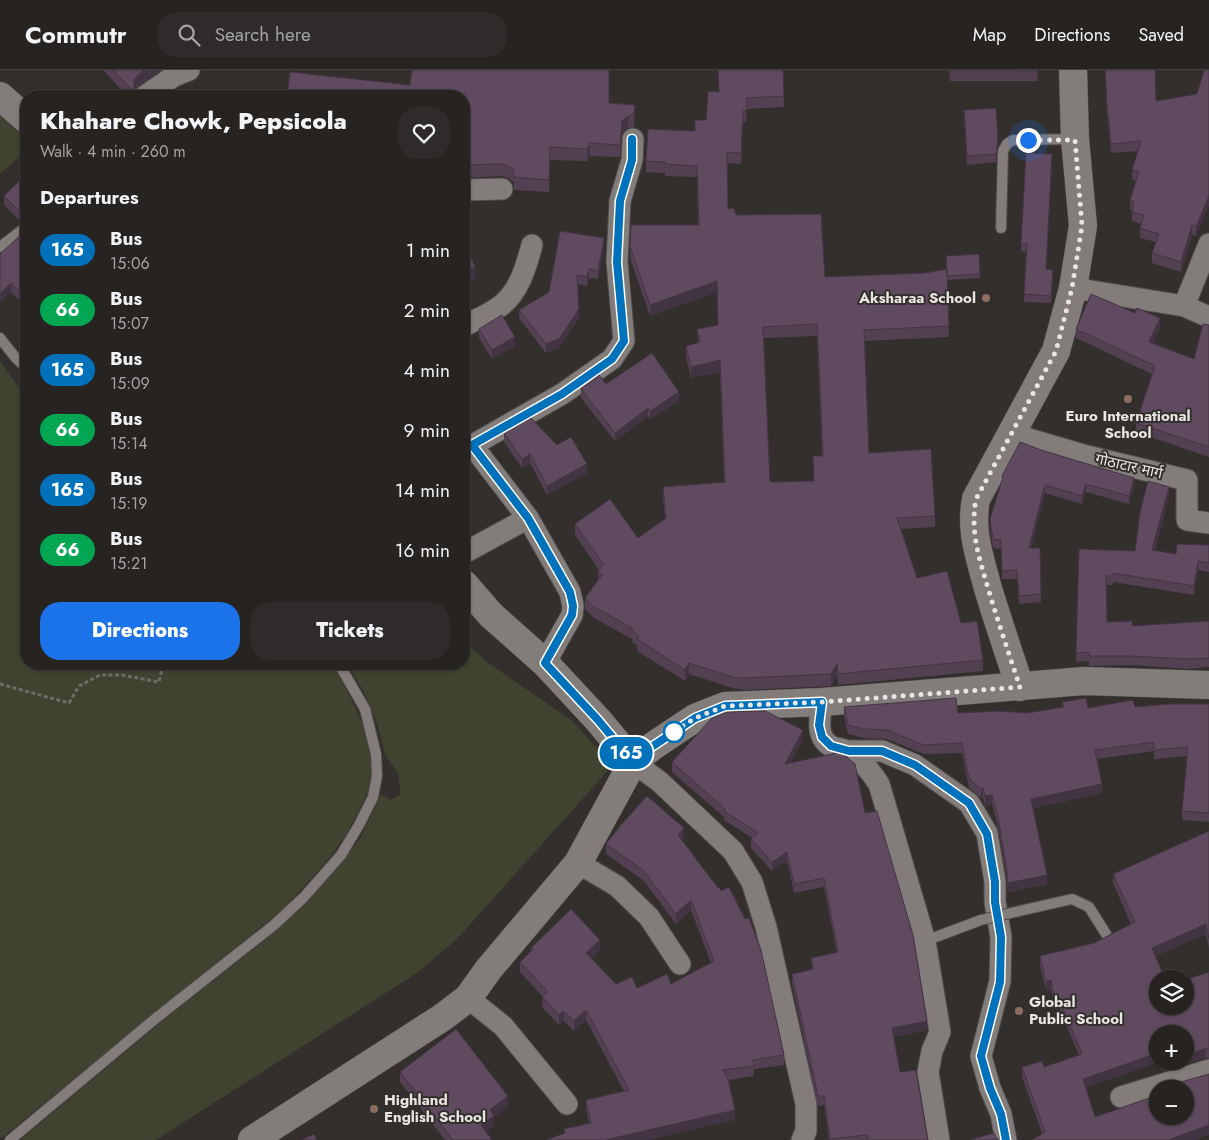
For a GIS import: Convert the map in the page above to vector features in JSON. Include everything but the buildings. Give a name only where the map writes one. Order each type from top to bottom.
[{"type":"street","points":[[154,90],[174,76],[189,70]]},
{"type":"street","points":[[1020,687],[994,610],[975,542],[973,516],[976,499],[1056,351],[1072,288],[1082,226],[1075,140],[1073,70]]},
{"type":"street","points":[[0,96],[20,114]]},
{"type":"street","points":[[470,447],[570,389],[612,359],[624,341],[617,262],[620,201],[632,160],[632,139]]},
{"type":"street","points":[[470,190],[502,189]]},
{"type":"street","points":[[1184,306],[1209,244]]},
{"type":"street","points":[[470,323],[500,306],[514,291],[526,268],[532,245]]},
{"type":"street","points":[[1072,288],[1184,306],[1209,317]]},
{"type":"street","name":"गोठाटार मार्ग","points":[[1012,434],[1087,456],[1187,480],[1186,520],[1209,524]]},
{"type":"street","points":[[470,450],[528,518],[570,592],[573,606],[572,615],[545,663]]},
{"type":"street","points":[[470,550],[528,518]]},
{"type":"street","points":[[470,591],[491,615],[545,663],[598,720],[633,762],[660,782],[733,851],[752,882],[768,937],[806,1104],[806,1131],[802,1140]]},
{"type":"street","points":[[252,1140],[443,1017],[468,998],[488,970],[578,864],[633,762],[695,718],[725,706],[822,702],[1084,681],[1209,685]]},
{"type":"street","points":[[822,702],[819,725],[822,737],[831,746],[849,751],[882,751],[915,765],[969,803],[987,834],[1001,937],[1000,982],[981,1056],[990,1088],[1001,1114],[1006,1140]]},
{"type":"street","points":[[849,751],[869,769],[879,784],[926,941],[940,1032],[932,1051],[928,1072],[939,1140]]},
{"type":"street","points":[[578,864],[617,886],[649,917],[680,964]]},
{"type":"street","points":[[468,998],[503,1026],[567,1104]]},
{"type":"street","points":[[1121,1097],[1209,1070]]},
{"type":"lane","points":[[1001,228],[1003,151],[1007,144],[1013,140],[1075,140]]},
{"type":"lane","points":[[0,247],[20,232]]},
{"type":"lane","points":[[0,338],[20,362]]},
{"type":"lane","points":[[10,1140],[274,925],[304,897],[341,855],[373,797],[378,776],[376,754],[365,709],[343,670]]},
{"type":"lane","points":[[926,941],[981,920],[1072,899],[1089,907],[1106,934]]},
{"type":"path","points":[[0,684],[70,703],[80,686],[100,675],[122,674],[158,682],[161,670]]},
{"type":"green space","points":[[0,115],[20,133],[20,156],[0,174]]},
{"type":"green space","points":[[0,361],[20,389],[20,670],[336,670],[366,733],[371,773],[368,792],[346,835],[327,861],[284,908],[0,1139]]},
{"type":"green space","points":[[470,646],[487,662],[571,720],[613,765],[457,939],[417,973],[156,1140],[20,1140],[175,1011],[258,946],[305,905],[340,865],[361,837],[381,794],[390,800],[401,794],[398,773],[385,755],[378,726],[364,692],[351,670],[470,670]]},
{"type":"bus line","name":"165","points":[[632,139],[632,160],[620,201],[617,262],[624,341],[612,359],[562,394],[472,445],[528,518],[570,592],[573,606],[572,615],[545,663],[598,720],[633,762],[695,718],[725,706],[822,702],[819,725],[822,737],[831,746],[849,751],[882,751],[915,765],[969,803],[987,834],[995,882],[995,902],[1001,937],[1000,982],[981,1056],[990,1088],[1001,1114],[1006,1140]]},
{"type":"place","name":"Aksharaa School","points":[[986,298]]},
{"type":"place","name":"Euro International School","points":[[1128,399]]},
{"type":"place","name":"Global Public School","points":[[1019,1011]]},
{"type":"place","name":"Highland English School","points":[[374,1109]]},
{"type":"route","points":[[674,732],[667,736],[695,718],[725,706],[822,702],[1020,687],[994,610],[975,542],[973,516],[976,499],[1056,351],[1072,288],[1082,226],[1075,140],[1028,140]]}]
